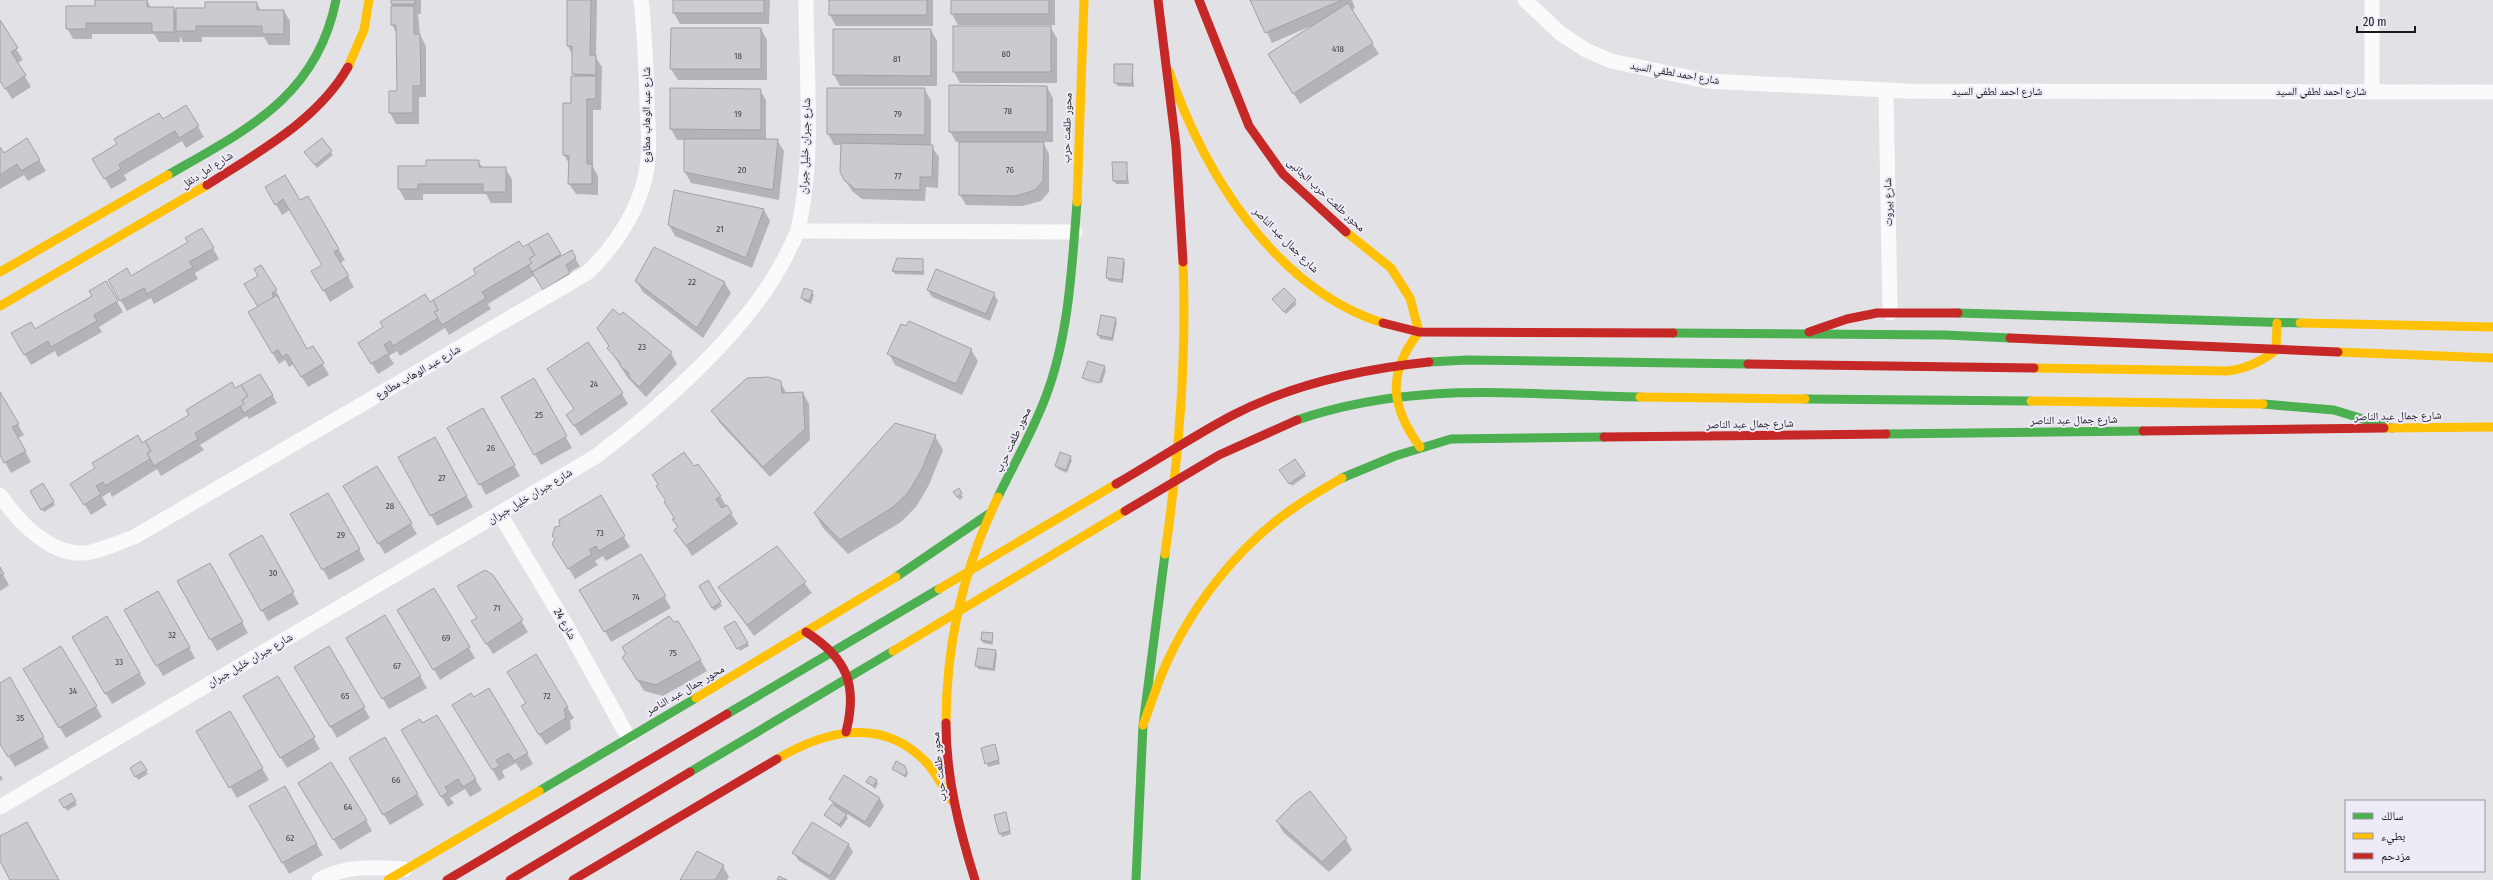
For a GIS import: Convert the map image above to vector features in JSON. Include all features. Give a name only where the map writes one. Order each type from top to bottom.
[{"type":"main road","name":"شارع امل دنقل","points":[[0,272],[218,145],[282,101],[304,78],[318,56],[332,24],[336,0]]},
{"type":"main road","name":"شارع امل دنقل","points":[[0,306],[161,214],[230,170],[317,108],[353,62],[364,31],[369,0]]},
{"type":"main road","name":"محور طلعت حرب","points":[[975,880],[954,805],[947,731],[946,686],[954,627],[968,569],[990,513],[1012,471],[1045,396],[1058,355],[1075,232],[1084,0]]},
{"type":"main road","name":"محور طلعت حرب الجانبى","points":[[1199,0],[1226,72],[1249,126],[1283,174],[1356,240],[1391,268],[1410,298],[1419,332]]},
{"type":"main road","points":[[1136,880],[1143,725],[1177,461],[1182,392],[1184,259],[1181,189],[1161,1]]},
{"type":"main road","name":"شارع جمال عبد الناصر","points":[[1169,71],[1178,101],[1205,158],[1242,213],[1264,239],[1288,263],[1333,299],[1374,320],[1419,332],[1945,335],[2493,358]]},
{"type":"main road","points":[[1802,334],[1847,319],[1890,313],[1971,313],[2276,324],[2493,326]]},
{"type":"main road","points":[[447,880],[1200,434],[1265,401],[1333,377],[1401,363],[1467,360],[2227,372],[2248,368],[2268,358],[2276,350],[2276,324]]},
{"type":"main road","points":[[1419,332],[1404,352],[1398,365],[1395,394],[1402,423],[1420,447]]},
{"type":"main road","points":[[510,880],[759,730],[1258,434],[1298,418],[1339,406],[1382,398],[1424,393],[1467,392],[1596,396],[2288,404],[2334,410],[2392,428]]},
{"type":"main road","name":"شارع جمال عبد الناصر","points":[[1143,725],[1164,666],[1178,638],[1213,585],[1239,555],[1280,518],[1325,487],[1390,456],[1451,440],[2493,427]]},
{"type":"main road","name":"محور جمال عبد الناصر","points":[[388,880],[911,568],[990,513]]},
{"type":"main road","points":[[806,632],[831,648],[847,674],[852,703],[846,732]]},
{"type":"main road","points":[[573,880],[802,744],[830,734],[846,732],[878,735],[911,749],[925,760],[954,805]]},
{"type":"street","name":"شارع عبد الوهاب مطاوع","points":[[0,495],[31,532],[56,547],[68,551],[91,552],[134,537],[587,273],[609,250],[623,230],[642,186],[648,159],[646,48],[642,0]]},
{"type":"street","name":"شارع جبران خليل جبران","points":[[0,807],[595,457],[664,400],[706,360],[752,310],[780,267],[798,231],[806,166],[806,0]]},
{"type":"street","name":"شارع احمد لطفي السيد","points":[[1525,0],[1560,33],[1579,46],[1618,62],[1707,81],[1886,90],[2493,92]]},
{"type":"street","points":[[2372,0],[2372,92]]},
{"type":"street","name":"شارع بيروت","points":[[1886,90],[1890,313]]},
{"type":"street","points":[[798,231],[1075,232]]},
{"type":"street","name":"شارع 24","points":[[500,514],[566,624],[628,737]]},
{"type":"street","points":[[319,880],[345,870],[406,870]]},
{"type":"building","points":[[95,0],[147,0],[147,7],[174,7],[174,32],[152,32],[152,23],[86,23],[86,29],[66,29],[66,6],[95,6]]},
{"type":"building","points":[[391,0],[415,0],[415,4],[391,4]]},
{"type":"building","points":[[567,0],[591,0],[590,55],[596,55],[596,75],[572,74],[572,46],[567,46]]},
{"type":"building","points":[[673,0],[764,0],[764,13],[673,13]]},
{"type":"building","points":[[829,0],[927,0],[927,15],[829,15]]},
{"type":"building","points":[[951,0],[1049,0],[1049,14],[951,14]]},
{"type":"building","points":[[1250,0],[1342,0],[1265,33]]},
{"type":"building","points":[[205,2],[257,2],[257,10],[284,10],[284,34],[262,34],[262,26],[196,26],[196,31],[176,31],[176,8],[205,8]]},
{"type":"building","points":[[1348,3],[1373,43],[1293,94],[1268,54]]},
{"type":"building","points":[[391,6],[414,6],[414,34],[420,34],[421,86],[413,86],[413,113],[389,113],[389,91],[397,91],[396,25],[391,25]]},
{"type":"building","points":[[0,20],[18,48],[11,52],[26,75],[5,89],[0,81]]},
{"type":"building","points":[[953,26],[1051,26],[1051,72],[953,72]]},
{"type":"building","points":[[671,28],[761,28],[761,69],[670,69]]},
{"type":"building","points":[[833,29],[931,29],[931,76],[833,75]]},
{"type":"building","points":[[1114,64],[1133,64],[1132,84],[1114,83]]},
{"type":"building","points":[[571,76],[596,76],[596,99],[587,99],[587,164],[592,164],[592,184],[568,184],[569,156],[563,155],[563,103],[571,103]]},
{"type":"building","points":[[949,85],[1047,86],[1047,132],[949,132]]},
{"type":"building","points":[[670,88],[761,89],[761,130],[670,129]]},
{"type":"building","points":[[827,88],[925,88],[925,135],[827,134]]},
{"type":"building","points":[[186,105],[199,126],[179,138],[175,131],[119,164],[121,169],[104,179],[92,159],[117,144],[114,139],[159,113],[163,119]]},
{"type":"building","points":[[27,138],[40,160],[21,171],[17,164],[0,175],[0,147],[4,153]]},
{"type":"building","points":[[322,138],[332,151],[315,165],[304,152]]},
{"type":"building","points":[[684,139],[778,139],[773,190],[684,172]]},
{"type":"building","points":[[959,142],[1044,142],[1043,181],[1035,190],[1016,196],[959,195]]},
{"type":"building","points":[[841,143],[933,145],[932,177],[920,177],[920,190],[855,189],[844,180],[840,172]]},
{"type":"building","points":[[426,160],[479,160],[479,167],[506,167],[506,192],[483,192],[483,184],[418,184],[418,189],[398,189],[398,166],[426,166]]},
{"type":"building","points":[[1112,162],[1127,162],[1127,181],[1113,181]]},
{"type":"building","points":[[285,175],[300,200],[308,196],[339,249],[334,252],[349,276],[323,291],[311,271],[322,265],[283,199],[275,205],[265,187]]},
{"type":"building","points":[[674,190],[764,209],[746,258],[668,225]]},
{"type":"building","points":[[202,228],[214,248],[189,262],[193,267],[147,294],[144,288],[120,301],[108,280],[127,268],[131,276],[188,242],[185,238]]},
{"type":"building","points":[[548,233],[561,254],[532,272],[528,265],[532,263],[529,259],[535,255],[528,244]]},
{"type":"building","points":[[519,241],[523,247],[528,244],[535,255],[529,259],[532,263],[482,292],[486,298],[442,325],[434,312],[438,310],[433,300],[476,274],[473,269]]},
{"type":"building","points":[[654,247],[725,282],[697,328],[635,281]]},
{"type":"building","points":[[572,250],[576,258],[566,265],[570,273],[543,290],[532,272]]},
{"type":"building","points":[[1108,257],[1124,259],[1122,280],[1106,278]]},
{"type":"building","points":[[897,258],[923,259],[923,272],[892,271]]},
{"type":"building","points":[[261,265],[277,290],[272,293],[273,298],[258,307],[244,284],[258,276],[254,269]]},
{"type":"building","points":[[936,269],[995,293],[986,314],[927,290]]},
{"type":"building","points":[[106,281],[118,301],[94,315],[97,321],[51,347],[48,341],[24,355],[11,333],[31,322],[35,329],[92,296],[89,291]]},
{"type":"building","points":[[804,288],[813,291],[809,301],[801,298]]},
{"type":"building","points":[[1284,288],[1296,300],[1284,312],[1272,299]]},
{"type":"building","points":[[425,294],[430,302],[433,300],[438,310],[434,312],[438,318],[393,346],[390,341],[384,345],[389,353],[371,364],[358,343],[383,327],[380,322]]},
{"type":"building","points":[[277,295],[307,349],[313,346],[324,363],[301,377],[287,354],[282,357],[278,350],[272,353],[248,312]]},
{"type":"building","points":[[613,309],[620,315],[623,312],[672,352],[639,387],[629,377],[629,373],[620,366],[621,364],[607,348],[609,346],[597,328]]},
{"type":"building","points":[[1101,315],[1116,318],[1112,338],[1097,335]]},
{"type":"building","points":[[909,321],[972,349],[956,384],[887,354],[901,324],[906,326]]},
{"type":"building","points":[[588,342],[623,393],[574,426],[566,415],[574,409],[547,369]]},
{"type":"building","points":[[1088,361],[1105,366],[1099,383],[1082,378]]},
{"type":"building","points":[[260,374],[273,395],[244,413],[240,406],[244,404],[242,400],[248,396],[241,385]]},
{"type":"building","points":[[768,377],[781,381],[782,393],[803,392],[805,429],[763,467],[711,411],[747,378]]},
{"type":"building","points":[[534,378],[567,436],[534,455],[501,397]]},
{"type":"building","points":[[232,382],[235,388],[241,385],[248,396],[242,400],[244,404],[195,433],[198,439],[154,466],[147,453],[151,451],[145,441],[189,415],[186,410]]},
{"type":"building","points":[[0,392],[19,424],[12,427],[26,451],[4,463],[0,455]]},
{"type":"building","points":[[483,408],[515,465],[479,485],[447,428]]},
{"type":"building","points":[[895,423],[936,435],[921,471],[908,493],[893,507],[840,540],[814,513]]},
{"type":"building","points":[[138,435],[142,443],[145,441],[151,451],[147,453],[150,459],[105,486],[103,482],[96,486],[101,494],[84,505],[70,484],[95,468],[92,463]]},
{"type":"building","points":[[435,437],[467,496],[430,516],[398,457]]},
{"type":"building","points":[[684,452],[694,466],[698,464],[721,496],[716,499],[722,508],[727,505],[732,513],[686,546],[674,530],[678,527],[672,519],[675,519],[664,502],[666,501],[656,486],[658,484],[652,475]]},
{"type":"building","points":[[1060,452],[1071,456],[1066,470],[1055,466]]},
{"type":"building","points":[[1295,459],[1305,473],[1289,484],[1279,470]]},
{"type":"building","points":[[377,466],[412,523],[378,544],[343,486]]},
{"type":"building","points":[[43,483],[54,502],[41,510],[30,491]]},
{"type":"building","points":[[959,488],[962,493],[957,497],[953,492]]},
{"type":"building","points":[[328,493],[360,549],[322,570],[290,514]]},
{"type":"building","points":[[601,495],[625,536],[599,551],[596,546],[589,550],[592,554],[568,569],[552,544],[555,539],[552,536],[555,527],[560,526],[559,520]]},
{"type":"building","points":[[262,535],[294,592],[261,611],[229,554]]},
{"type":"building","points":[[777,546],[806,582],[747,625],[718,587]]},
{"type":"building","points":[[641,554],[666,596],[604,632],[579,590]]},
{"type":"building","points":[[210,563],[243,622],[210,640],[177,581]]},
{"type":"building","points":[[0,567],[4,574],[0,576]]},
{"type":"building","points":[[485,570],[493,575],[523,620],[486,644],[471,621],[477,618],[457,586]]},
{"type":"building","points":[[708,580],[721,602],[712,608],[699,586]]},
{"type":"building","points":[[434,588],[470,647],[433,670],[397,610]]},
{"type":"building","points":[[158,591],[190,647],[156,666],[124,610]]},
{"type":"building","points":[[385,615],[421,676],[382,699],[346,638]]},
{"type":"building","points":[[107,616],[140,673],[105,694],[72,637]]},
{"type":"building","points":[[669,616],[674,622],[678,621],[701,660],[656,685],[637,680],[622,657],[626,654],[622,647]]},
{"type":"building","points":[[735,621],[748,643],[737,649],[724,627]]},
{"type":"building","points":[[982,632],[993,633],[992,642],[981,640]]},
{"type":"building","points":[[61,646],[97,706],[59,728],[23,669]]},
{"type":"building","points":[[329,646],[365,707],[330,727],[294,667]]},
{"type":"building","points":[[978,648],[996,650],[993,669],[975,666]]},
{"type":"building","points":[[536,654],[568,707],[564,709],[566,718],[539,735],[521,706],[526,703],[507,672]]},
{"type":"building","points":[[278,676],[315,737],[280,758],[243,696]]},
{"type":"building","points":[[10,677],[44,737],[8,757],[0,744],[0,683]]},
{"type":"building","points":[[489,688],[528,753],[514,761],[509,753],[496,760],[500,766],[492,770],[452,705],[471,693],[474,697]]},
{"type":"building","points":[[230,711],[263,768],[229,788],[196,731]]},
{"type":"building","points":[[437,715],[476,779],[463,787],[458,779],[445,787],[448,792],[441,797],[401,730],[420,719],[422,723]]},
{"type":"building","points":[[385,737],[418,794],[383,815],[349,758]]},
{"type":"building","points":[[995,744],[999,760],[985,764],[981,748]]},
{"type":"building","points":[[141,761],[147,770],[135,777],[130,768]]},
{"type":"building","points":[[896,761],[905,766],[907,772],[905,776],[892,769]]},
{"type":"building","points":[[331,762],[367,820],[333,840],[298,783]]},
{"type":"building","points":[[844,775],[880,798],[865,822],[829,799]]},
{"type":"building","points":[[870,776],[877,780],[873,786],[866,782]]},
{"type":"building","points":[[285,786],[317,844],[282,863],[249,806]]},
{"type":"building","points":[[1310,791],[1347,838],[1322,862],[1276,821],[1294,803]]},
{"type":"building","points":[[71,793],[76,801],[64,808],[59,800]]},
{"type":"building","points":[[832,804],[847,814],[839,825],[824,815]]},
{"type":"building","points":[[1006,812],[1010,831],[999,834],[994,815]]},
{"type":"building","points":[[27,822],[59,880],[10,880],[0,861],[0,836]]},
{"type":"building","points":[[812,822],[849,844],[830,876],[792,853]]},
{"type":"building","points":[[697,851],[724,865],[715,880],[680,880]]},
{"type":"building","points":[[779,876],[787,880],[777,880]]},
{"type":"traffic: fast","points":[[168,175],[250,125],[274,107],[295,86],[313,62],[327,34],[336,0]]},
{"type":"traffic: fast","points":[[998,497],[1035,422],[1054,373],[1065,325],[1077,202]]},
{"type":"traffic: fast","points":[[1958,313],[2300,323]]},
{"type":"traffic: fast","points":[[1673,333],[1945,335],[2010,338]]},
{"type":"traffic: fast","points":[[1429,362],[1467,360],[1748,364]]},
{"type":"traffic: fast","points":[[1297,420],[1341,407],[1383,399],[1425,395],[1509,393],[1640,397]]},
{"type":"traffic: fast","points":[[1805,399],[2031,401]]},
{"type":"traffic: fast","points":[[2263,404],[2334,410],[2392,428]]},
{"type":"traffic: fast","points":[[1886,434],[2143,431]]},
{"type":"traffic: fast","points":[[1342,478],[1395,456],[1451,439],[1604,437]]},
{"type":"traffic: fast","points":[[896,577],[990,513]]},
{"type":"traffic: fast","points":[[1136,880],[1143,725],[1165,554]]},
{"type":"traffic: fast","points":[[727,714],[939,589]]},
{"type":"traffic: fast","points":[[690,772],[893,651]]},
{"type":"traffic: fast","points":[[539,791],[696,698]]},
{"type":"traffic: slow","points":[[348,67],[364,30],[369,0]]},
{"type":"traffic: slow","points":[[1077,202],[1084,0]]},
{"type":"traffic: slow","points":[[1169,71],[1184,110],[1202,149],[1224,187],[1249,222],[1277,255],[1309,284],[1344,307],[1383,323]]},
{"type":"traffic: slow","points":[[0,272],[168,175]]},
{"type":"traffic: slow","points":[[0,306],[207,185]]},
{"type":"traffic: slow","points":[[1346,232],[1391,268],[1410,298],[1419,332]]},
{"type":"traffic: slow","points":[[1165,554],[1181,408],[1184,335],[1183,262]]},
{"type":"traffic: slow","points":[[2034,368],[2227,371],[2241,369],[2265,358],[2276,350],[2277,323]]},
{"type":"traffic: slow","points":[[2300,323],[2493,327]]},
{"type":"traffic: slow","points":[[1419,332],[1401,362],[1397,376],[1396,390],[1398,403],[1403,418],[1420,447]]},
{"type":"traffic: slow","points":[[2338,352],[2493,358]]},
{"type":"traffic: slow","points":[[1640,397],[1805,399]]},
{"type":"traffic: slow","points":[[2031,401],[2263,404]]},
{"type":"traffic: slow","points":[[2384,428],[2493,427]]},
{"type":"traffic: slow","points":[[1143,725],[1163,671],[1174,647],[1202,600],[1219,578],[1256,538],[1276,521],[1298,505],[1342,478]]},
{"type":"traffic: slow","points":[[939,589],[1116,484]]},
{"type":"traffic: slow","points":[[946,723],[949,664],[959,607],[975,551],[998,497]]},
{"type":"traffic: slow","points":[[893,651],[1125,511]]},
{"type":"traffic: slow","points":[[696,698],[896,577]]},
{"type":"traffic: slow","points":[[777,759],[795,749],[833,735],[871,733],[890,738],[908,747],[925,761],[936,775],[952,801]]},
{"type":"traffic: slow","points":[[388,880],[539,791]]},
{"type":"traffic: jam","points":[[1158,0],[1176,146],[1183,262]]},
{"type":"traffic: jam","points":[[1199,0],[1249,126],[1283,174],[1346,232]]},
{"type":"traffic: jam","points":[[207,185],[285,134],[303,119],[320,104],[348,67]]},
{"type":"traffic: jam","points":[[1809,332],[1847,319],[1877,313],[1958,313]]},
{"type":"traffic: jam","points":[[1383,323],[1419,332],[1673,333]]},
{"type":"traffic: jam","points":[[2010,338],[2338,352]]},
{"type":"traffic: jam","points":[[1116,484],[1231,416],[1278,395],[1353,374],[1429,362]]},
{"type":"traffic: jam","points":[[1748,364],[2034,368]]},
{"type":"traffic: jam","points":[[1125,511],[1219,455],[1297,420]]},
{"type":"traffic: jam","points":[[2143,431],[2384,428]]},
{"type":"traffic: jam","points":[[1604,437],[1886,434]]},
{"type":"traffic: jam","points":[[806,632],[831,652],[840,663],[846,674],[851,700],[846,732]]},
{"type":"traffic: jam","points":[[447,880],[727,714]]},
{"type":"traffic: jam","points":[[946,723],[948,763],[954,803],[975,880]]},
{"type":"traffic: jam","points":[[573,880],[777,759]]},
{"type":"traffic: jam","points":[[510,880],[690,772]]}]
